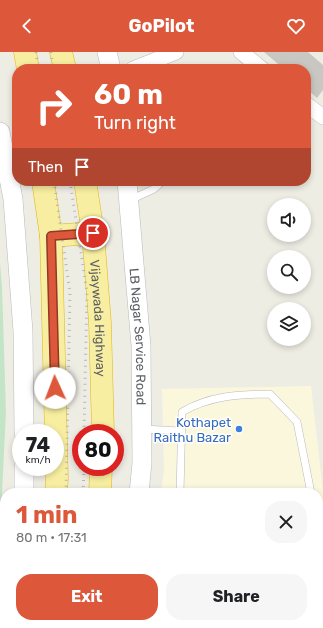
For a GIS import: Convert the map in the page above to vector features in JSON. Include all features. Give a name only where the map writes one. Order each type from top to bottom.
[{"type":"highway","points":[[26,52],[27,64]]},
{"type":"highway","points":[[61,52],[64,64]]},
{"type":"highway","points":[[45,186],[51,236],[56,488]]},
{"type":"highway","name":"Vijaywada Highway","points":[[86,186],[93,233],[100,323],[103,424]]},
{"type":"highway","points":[[51,236],[93,233]]},
{"type":"highway","points":[[100,488],[101,476]]},
{"type":"street","points":[[107,52],[110,64]]},
{"type":"street","points":[[146,64],[176,52]]},
{"type":"street","points":[[241,52],[256,64]]},
{"type":"street","points":[[0,132],[14,199],[23,331],[24,424]]},
{"type":"street","name":"LB Nagar Service Road","points":[[128,186],[141,346],[142,464],[140,488]]},
{"type":"street","points":[[24,476],[24,488]]},
{"type":"lane","points":[[129,200],[157,186]]},
{"type":"lane","points":[[180,488],[182,412],[195,404],[211,399],[240,394],[270,394],[297,422],[310,488]]},
{"type":"lane","points":[[142,429],[181,431]]},
{"type":"shaded area","name":"Kothapet Raithu Bazar","points":[[311,386],[323,488],[162,488],[164,469],[162,389]]},
{"type":"green space","points":[[0,263],[6,412],[2,488],[0,488]]},
{"type":"building","points":[[264,52],[308,52],[323,65],[323,90],[317,98],[311,93],[311,64],[278,64]]},
{"type":"railway","points":[[36,52],[37,64]]},
{"type":"railway","points":[[51,52],[52,64]]},
{"type":"railway","points":[[55,186],[70,293],[66,488]]},
{"type":"railway","points":[[71,186],[87,292],[84,424]]},
{"type":"railway","points":[[83,488],[84,476]]},
{"type":"place","name":"Kothapet Raithu Bazar","points":[[239,429]]},
{"type":"route","points":[[55,388],[51,236],[93,233]]}]
